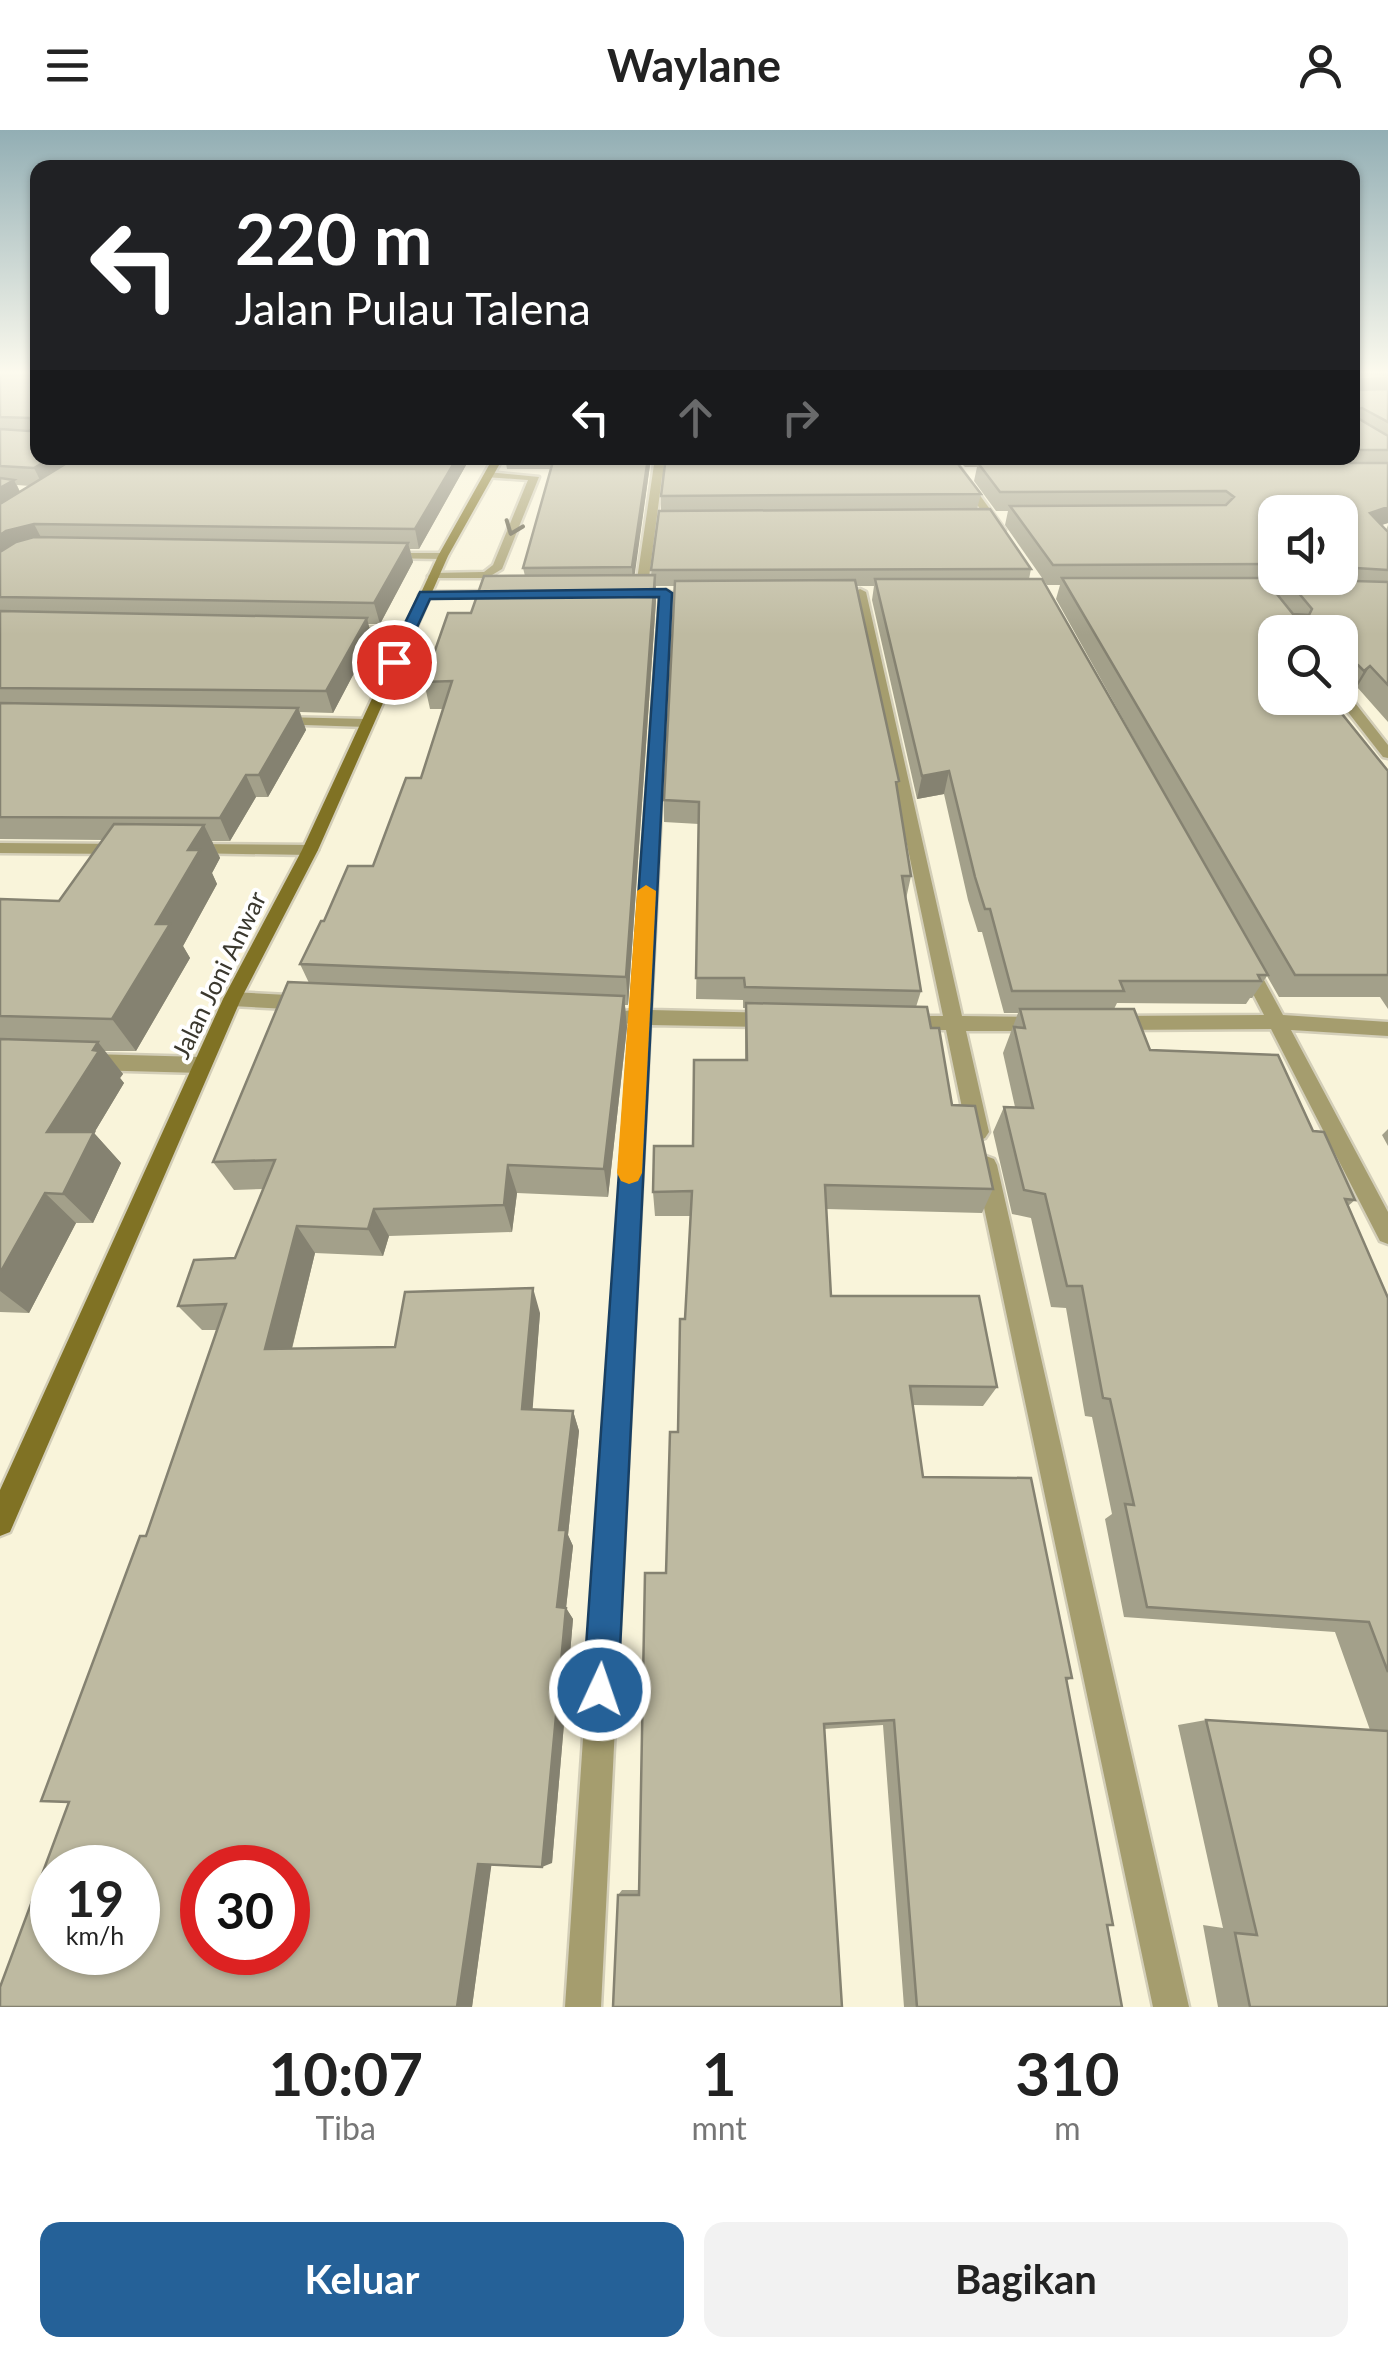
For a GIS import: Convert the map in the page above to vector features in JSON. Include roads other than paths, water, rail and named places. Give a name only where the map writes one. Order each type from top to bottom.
[{"type":"main road","name":"Jalan Joni Anwar","points":[[0,1522],[232,999],[310,850],[443,556],[493,466]]},
{"type":"street","points":[[583,2007],[664,593],[652,520],[659,465]]},
{"type":"street","points":[[955,465],[1004,536]]},
{"type":"street","points":[[434,576],[487,575],[498,567],[534,477],[493,466]]},
{"type":"street","points":[[658,474],[696,474]]},
{"type":"street","points":[[944,475],[980,475]]},
{"type":"street","points":[[652,520],[671,520]]},
{"type":"street","points":[[975,521],[1012,521]]},
{"type":"street","points":[[363,555],[443,556]]},
{"type":"street","points":[[859,592],[1171,2007]]},
{"type":"street","points":[[622,593],[664,593]]},
{"type":"street","points":[[425,595],[523,594]]},
{"type":"street","points":[[330,630],[408,632]]},
{"type":"street","points":[[1357,715],[1388,754]]},
{"type":"street","points":[[270,721],[367,723]]},
{"type":"street","points":[[0,848],[136,849]]},
{"type":"street","points":[[174,849],[310,850]]},
{"type":"street","points":[[1241,954],[1388,1234]]},
{"type":"street","points":[[232,999],[331,1004]]},
{"type":"street","points":[[600,1016],[796,1021]]},
{"type":"street","points":[[876,1022],[1279,1022],[1388,1030]]},
{"type":"street","points":[[74,1061],[202,1065]]}]
